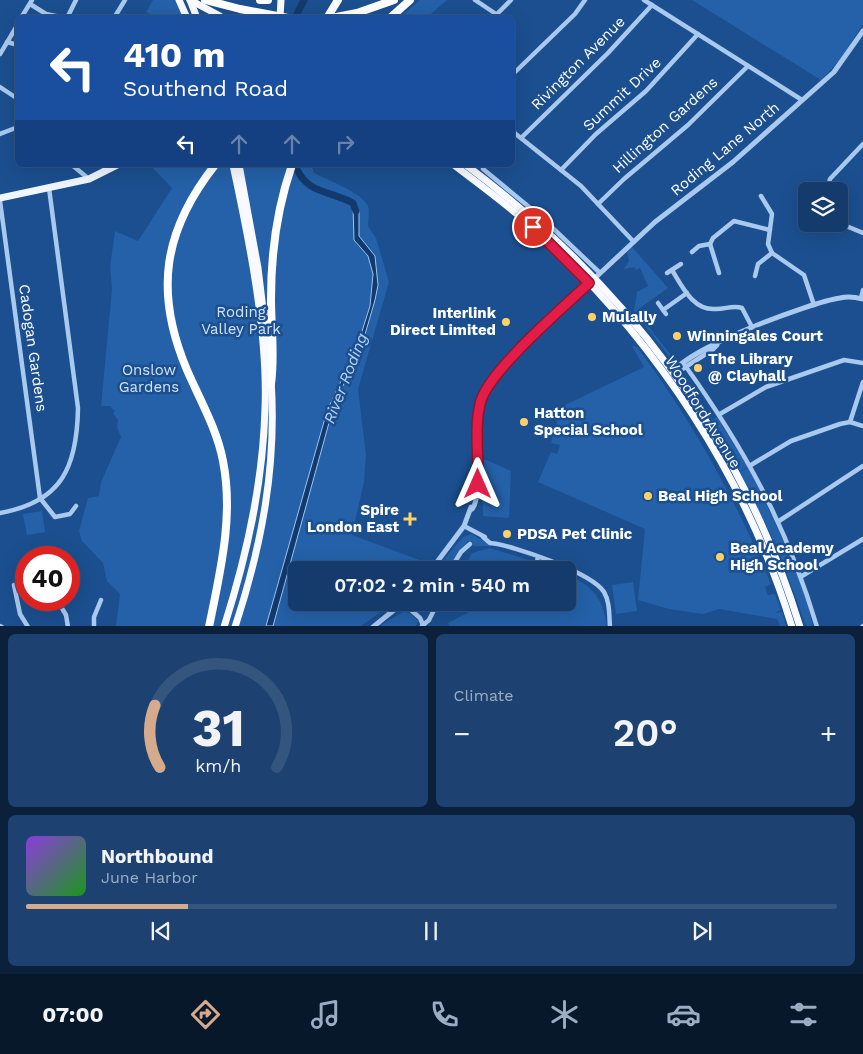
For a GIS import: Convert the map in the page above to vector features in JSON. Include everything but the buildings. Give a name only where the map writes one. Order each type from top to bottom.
[{"type":"highway","points":[[179,0],[186,15]]},
{"type":"highway","points":[[190,0],[216,15]]},
{"type":"highway","points":[[190,0],[196,15]]},
{"type":"highway","points":[[205,0],[272,15]]},
{"type":"highway","points":[[219,0],[220,15]]},
{"type":"highway","points":[[260,0],[268,0]]},
{"type":"highway","points":[[280,15],[281,0]]},
{"type":"highway","points":[[329,15],[338,0]]},
{"type":"highway","points":[[349,15],[394,0]]},
{"type":"highway","points":[[393,15],[410,0]]},
{"type":"highway","points":[[209,626],[227,526],[228,495],[219,446],[175,339],[168,310],[167,284],[172,243],[178,224],[193,195],[214,167]]},
{"type":"highway","points":[[224,626],[251,532],[260,476],[266,407],[254,284],[233,167]]},
{"type":"highway","points":[[235,626],[253,569],[267,500],[272,446],[271,384],[258,268],[239,167]]},
{"type":"highway","points":[[271,384],[274,364],[271,298],[273,254],[280,211],[291,167]]},
{"type":"highway","points":[[457,167],[524,219],[595,278]]},
{"type":"highway","points":[[483,170],[595,278]]},
{"type":"highway","name":"Woodford Avenue","points":[[595,278],[643,331],[706,423],[746,495],[773,552],[800,626]]},
{"type":"highway","name":"Woodford Avenue","points":[[595,278],[665,374],[725,470],[753,525],[773,572],[792,626]]},
{"type":"highway","points":[[665,374],[673,373],[673,379],[689,404],[692,415]]},
{"type":"main road","points":[[0,199],[89,178],[113,167]]},
{"type":"street","points":[[68,15],[76,0]]},
{"type":"street","points":[[116,15],[125,0]]},
{"type":"street","points":[[475,0],[493,15]]},
{"type":"street","points":[[495,15],[511,0]]},
{"type":"street","points":[[515,72],[575,14],[585,0]]},
{"type":"street","points":[[644,0],[802,100]]},
{"type":"street","points":[[23,15],[31,2],[46,14],[51,15]]},
{"type":"street","name":"Rivington Avenue","points":[[521,138],[608,53],[652,5]]},
{"type":"street","points":[[0,54],[15,29]]},
{"type":"street","name":"Roding Lane North","points":[[438,561],[464,526],[475,500],[478,474],[477,440],[480,402],[499,369],[633,241],[734,162],[841,64],[863,32]]},
{"type":"street","name":"Summit Drive","points":[[561,170],[596,134],[646,92],[698,34]]},
{"type":"street","points":[[7,42],[15,44]]},
{"type":"street","name":"Hillington Gardens","points":[[598,204],[624,178],[688,125],[748,66]]},
{"type":"street","points":[[0,87],[15,97]]},
{"type":"street","points":[[0,134],[15,127]]},
{"type":"street","points":[[515,133],[561,170],[598,204],[633,241]]},
{"type":"street","points":[[829,182],[863,144]]},
{"type":"street","points":[[75,167],[89,178]]},
{"type":"street","points":[[0,513],[20,509],[57,486],[68,472],[76,448],[78,424],[75,379],[50,188]]},
{"type":"street","points":[[761,196],[772,214],[768,244],[772,253],[804,275],[814,305]]},
{"type":"street","name":"Cadogan Gardens","points":[[0,199],[40,498]]},
{"type":"street","points":[[719,273],[710,244],[713,238],[734,221],[770,230]]},
{"type":"street","points":[[848,227],[863,233]]},
{"type":"street","points":[[692,252],[699,246],[710,244]]},
{"type":"street","points":[[755,276],[758,264],[772,253]]},
{"type":"street","points":[[680,264],[669,272],[700,307],[709,310],[736,306],[742,308],[752,327]]},
{"type":"street","points":[[673,373],[685,364],[712,350],[717,344],[752,327],[840,297],[862,298],[863,290]]},
{"type":"street","points":[[658,303],[665,312],[688,293]]},
{"type":"street","points":[[720,414],[766,388],[798,376],[844,360],[863,363]]},
{"type":"street","points":[[685,364],[720,414],[751,466],[779,521],[802,576],[817,626]]},
{"type":"street","points":[[850,422],[863,382]]},
{"type":"street","points":[[751,466],[791,442],[850,422],[863,426]]},
{"type":"street","points":[[779,521],[863,466]]},
{"type":"street","points":[[40,498],[55,517],[70,514],[76,506]]},
{"type":"street","points":[[464,526],[495,543],[560,565],[599,586],[606,597],[610,626]]},
{"type":"street","points":[[802,576],[863,539]]},
{"type":"street","points":[[456,561],[461,552],[470,544]]},
{"type":"street","points":[[537,561],[538,557]]},
{"type":"street","points":[[14,585],[20,614],[28,626]]},
{"type":"street","points":[[94,626],[94,616],[101,600]]},
{"type":"street","points":[[64,611],[68,626]]},
{"type":"street","points":[[373,626],[393,611]]},
{"type":"street","points":[[413,611],[420,618],[423,626]]},
{"type":"street","points":[[423,626],[433,611]]},
{"type":"green space","points":[[153,0],[175,0],[183,15],[151,15],[146,12]]},
{"type":"green space","points":[[420,0],[447,0],[429,15],[402,15]]},
{"type":"green space","points":[[692,0],[863,0],[863,24],[840,60],[821,80]]},
{"type":"green space","name":"Roding Valley Park","points":[[152,167],[312,167],[314,173],[359,196],[368,206],[368,226],[376,238],[389,282],[358,389],[366,455],[364,482],[352,535],[422,561],[288,561],[288,611],[382,611],[361,626],[116,626],[120,594],[107,581],[103,563],[82,541],[79,531],[88,498],[99,496],[101,482],[121,437],[117,427],[118,420],[113,413],[115,411],[110,406],[101,406],[112,289],[110,267],[115,231],[138,241],[172,188]]},
{"type":"green space","points":[[632,247],[668,288],[636,311],[675,360],[678,361],[673,362],[634,311],[637,292],[648,286],[640,268],[636,270],[634,267],[624,269],[629,261],[627,251]]},
{"type":"green space","name":"Beal High School","points":[[632,346],[637,347],[657,375],[712,461],[743,522],[771,584],[765,587],[768,595],[775,594],[781,610],[775,613],[782,612],[786,626],[780,626],[777,619],[719,609],[703,614],[669,609],[638,600],[645,529],[538,482],[551,452],[557,454],[560,445],[551,443],[561,407],[644,367]]},
{"type":"green space","points":[[717,417],[748,467],[740,471],[711,421]]},
{"type":"green space","points":[[482,458],[511,471],[509,518],[483,516]]},
{"type":"green space","points":[[749,467],[788,551],[780,554],[740,472]]},
{"type":"green space","points":[[42,511],[45,532],[27,535],[23,514]]},
{"type":"green space","points":[[471,534],[492,546],[473,546],[472,541],[468,541],[453,561],[445,559],[443,561],[463,537]]},
{"type":"green space","points":[[490,548],[532,561],[468,561],[472,553]]},
{"type":"green space","points":[[788,552],[804,591],[813,626],[806,626],[780,555]]},
{"type":"green space","points":[[576,579],[589,588],[599,600],[607,626],[449,626],[448,623],[471,611],[576,611]]},
{"type":"green space","points":[[633,582],[637,611],[616,614],[612,585]]},
{"type":"green space","points":[[403,612],[410,613],[418,621],[416,626],[379,626]]},
{"type":"water","points":[[355,201],[359,211],[359,236],[375,256],[378,285],[375,300],[359,355],[335,401],[291,561],[288,561],[288,572],[273,626],[266,626],[327,411],[357,347],[370,306],[373,274],[368,256],[354,240],[353,207]]},
{"type":"waterway","name":"River Roding","points":[[296,15],[304,0]]},
{"type":"waterway","name":"River Roding","points":[[296,167],[305,181],[319,190],[353,203],[356,211]]},
{"type":"place","name":"Mulally","points":[[592,317]]},
{"type":"place","name":"Interlink Direct Limited","points":[[506,322]]},
{"type":"place","name":"Winningales Court","points":[[677,336]]},
{"type":"place","name":"The Library @ Clayhall","points":[[698,368]]},
{"type":"place","name":"Hatton Special School","points":[[524,422]]},
{"type":"place","name":"Beal High School","points":[[648,496]]},
{"type":"place","name":"Spire London East","points":[[410,519]]},
{"type":"place","name":"PDSA Pet Clinic","points":[[507,534]]},
{"type":"place","name":"Beal Academy High School","points":[[720,557]]},
{"type":"route","points":[[478,484],[477,440],[480,402],[499,369],[589,283],[533,227]]},
{"type":"park label","name":"Onslow Gardens","points":[[149,378]]}]
